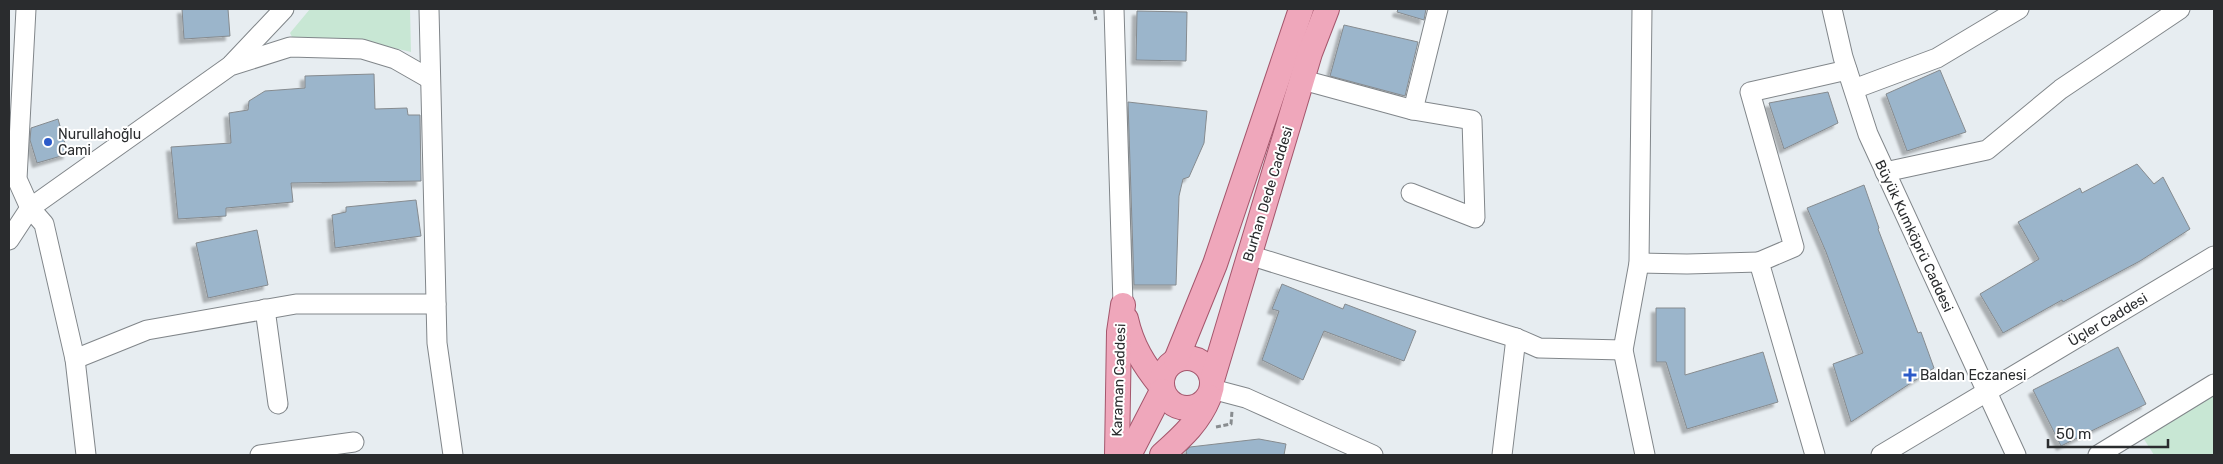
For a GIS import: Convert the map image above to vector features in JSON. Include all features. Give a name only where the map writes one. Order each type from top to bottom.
[{"type":"main road","name":"Burhan Dede Caddesi","points":[[1176,360],[1215,264],[1301,9]]},
{"type":"main road","name":"Burhan Dede Caddesi","points":[[1211,389],[1249,255],[1327,9]]},
{"type":"main road","points":[[1123,305],[1133,345],[1143,364],[1162,388],[1171,404],[1187,409],[1196,407],[1211,389]]},
{"type":"main road","name":"Karaman Caddesi","points":[[1117,455],[1119,332],[1123,305]]},
{"type":"main road","points":[[1162,388],[1165,369],[1176,360],[1191,358],[1205,365],[1211,389],[1203,411],[1188,432],[1162,455]]},
{"type":"main road","name":"Karaman Caddesi","points":[[1129,455],[1162,388]]},
{"type":"street","points":[[9,240],[20,215],[17,179],[26,9]]},
{"type":"street","points":[[20,215],[230,66],[284,9]]},
{"type":"street","points":[[429,9],[437,343],[453,455]]},
{"type":"street","points":[[1114,9],[1123,305]]},
{"type":"street","points":[[1413,110],[1438,9]]},
{"type":"street","points":[[1642,9],[1639,263],[1622,350],[1645,455]]},
{"type":"street","name":"Büyük Kumköprü Caddesi","points":[[1832,9],[1847,70],[1868,134],[1885,172],[1995,389],[2016,455]]},
{"type":"street","points":[[1854,89],[1937,58],[2018,9]]},
{"type":"street","points":[[1885,172],[1987,150],[2061,89],[2180,9]]},
{"type":"street","points":[[230,66],[290,46],[362,49],[395,59],[430,79]]},
{"type":"street","points":[[1639,263],[1759,262],[1794,247],[1750,92],[1847,70]]},
{"type":"street","points":[[1303,80],[1413,110],[1472,120],[1474,218],[1411,194]]},
{"type":"street","points":[[20,215],[44,224],[75,359],[86,455]]},
{"type":"street","points":[[1249,255],[1516,338],[1539,348],[1622,350]]},
{"type":"street","name":"Üçler Caddesi","points":[[1881,455],[1995,389],[2214,256]]},
{"type":"street","points":[[1759,262],[1815,455]]},
{"type":"street","points":[[75,359],[148,330],[296,304],[436,304]]},
{"type":"street","points":[[265,309],[278,404]]},
{"type":"street","points":[[1502,455],[1516,338]]},
{"type":"street","points":[[2098,455],[2214,384]]},
{"type":"street","points":[[1211,389],[1246,398],[1373,455]]},
{"type":"street","points":[[260,455],[354,442]]},
{"type":"green space","points":[[310,9],[410,9],[411,52],[356,39],[294,41],[290,33]]},
{"type":"green space","points":[[2214,393],[2214,455],[2154,455],[2142,436]]},
{"type":"building","points":[[182,9],[228,9],[230,36],[184,39]]},
{"type":"building","points":[[1398,9],[1426,9],[1424,20],[1397,12]]},
{"type":"building","points":[[1137,11],[1187,12],[1186,61],[1136,60]]},
{"type":"building","points":[[1344,25],[1418,42],[1405,96],[1330,76]]},
{"type":"building","points":[[1940,70],[1966,132],[1907,151],[1886,94]]},
{"type":"building","points":[[374,74],[375,109],[407,108],[408,115],[420,115],[421,181],[291,183],[293,202],[226,208],[226,216],[178,219],[171,147],[231,143],[229,113],[248,110],[249,101],[265,91],[305,88],[305,76]]},
{"type":"building","points":[[1828,92],[1838,123],[1784,149],[1769,103]]},
{"type":"building","points":[[1128,102],[1207,111],[1204,143],[1189,177],[1183,179],[1179,196],[1176,285],[1134,285]]},
{"type":"building","name":"Nurullahoğlu Cami","points":[[58,119],[68,154],[37,163],[30,140],[31,128]]},
{"type":"building","points":[[2137,164],[2154,184],[2163,177],[2190,229],[2140,261],[2063,302],[2062,300],[2003,333],[1980,294],[2039,259],[2018,222],[2080,188],[2082,193]]},
{"type":"building","points":[[1864,185],[1878,229],[1918,333],[1921,332],[1934,368],[1851,422],[1833,364],[1863,353],[1826,252],[1807,208]]},
{"type":"building","points":[[416,200],[421,236],[335,248],[332,215],[346,212],[346,207]]},
{"type":"building","points":[[257,230],[268,285],[208,298],[196,243]]},
{"type":"building","points":[[1282,284],[1343,309],[1345,304],[1416,331],[1404,361],[1324,331],[1303,380],[1262,360],[1279,311],[1272,309]]},
{"type":"building","points":[[1656,308],[1685,308],[1685,375],[1763,352],[1778,402],[1687,429],[1666,362],[1656,362]]},
{"type":"building","points":[[2118,347],[2146,404],[2061,446],[2033,390]]},
{"type":"building","points":[[1259,439],[1286,444],[1284,455],[1187,455],[1186,451],[1190,447]]},
{"type":"place","name":"Nurullahoğlu Cami","points":[[48,142]]},
{"type":"place","name":"Baldan Eczanesi","points":[[1910,375]]}]
